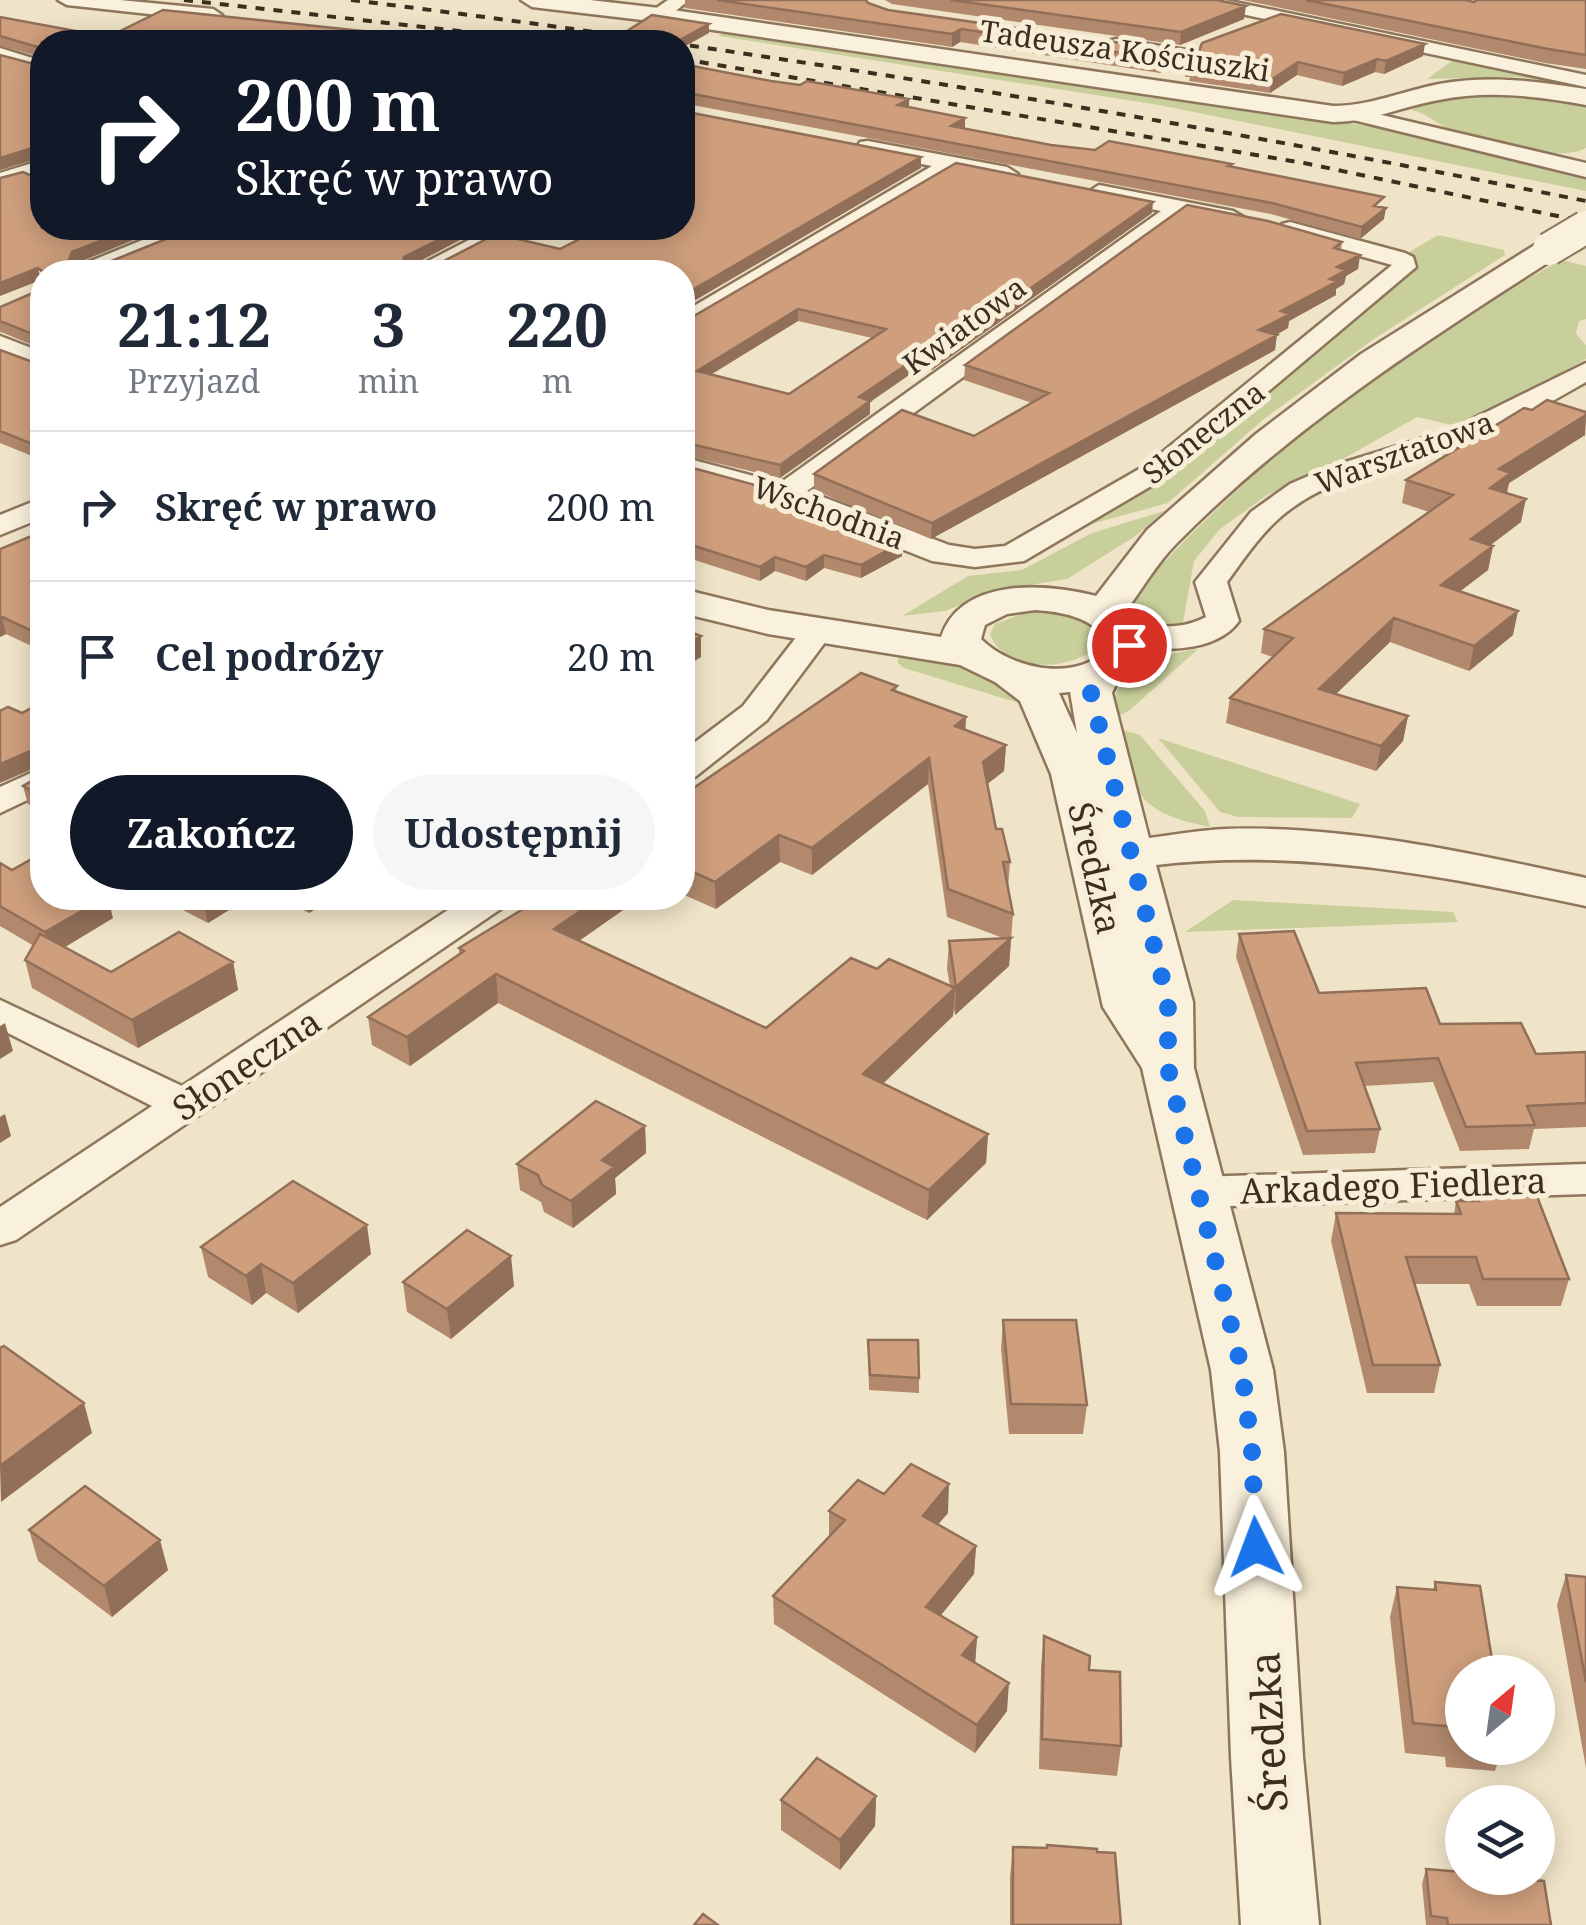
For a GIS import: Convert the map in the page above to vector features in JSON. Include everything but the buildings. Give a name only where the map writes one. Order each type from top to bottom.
[{"type":"street","points":[[66,0],[234,18]]},
{"type":"street","name":"Tadeusza Kościuszki","points":[[532,0],[1352,114],[1586,170]]},
{"type":"street","points":[[658,15],[680,0]]},
{"type":"street","points":[[1199,0],[1586,81]]},
{"type":"street","points":[[1245,28],[1278,16]]},
{"type":"street","points":[[1089,42],[1191,52],[1186,64],[1154,88]]},
{"type":"street","points":[[0,54],[30,63]]},
{"type":"street","points":[[1352,114],[1444,91],[1492,88],[1586,97]]},
{"type":"street","points":[[1408,100],[1401,109],[1402,117],[1438,135]]},
{"type":"street","points":[[846,143],[1024,178]]},
{"type":"street","points":[[695,316],[952,164]]},
{"type":"street","points":[[0,180],[30,171]]},
{"type":"street","points":[[1079,188],[1180,208]]},
{"type":"street","name":"Słoneczna","points":[[975,558],[1024,549],[1158,470],[1400,272],[1404,262],[1262,223],[1180,208]]},
{"type":"street","name":"Kwiatowa","points":[[785,494],[1180,208]]},
{"type":"street","name":"Słoneczna","points":[[1057,599],[1160,538],[1324,397],[1420,329],[1586,226]]},
{"type":"street","points":[[114,260],[162,240]]},
{"type":"street","points":[[444,260],[485,240]]},
{"type":"street","points":[[0,346],[30,358]]},
{"type":"street","name":"Warsztatowa","points":[[1116,624],[1190,638],[1222,621],[1211,582],[1261,518],[1285,498],[1337,474],[1443,442],[1532,402],[1586,371]]},
{"type":"street","name":"Wschodnia","points":[[695,469],[785,494],[943,554],[975,558]]},
{"type":"street","points":[[0,526],[30,512]]},
{"type":"street","name":"Słoneczna","points":[[1099,673],[1120,662],[1129,645],[1116,624],[1160,538]]},
{"type":"street","points":[[968,636],[980,610],[1015,600],[1057,599],[1116,624]]},
{"type":"street","points":[[695,604],[886,644],[968,636]]},
{"type":"street","points":[[695,759],[755,713],[820,630]]},
{"type":"street","points":[[968,636],[986,667],[1012,676],[1062,681],[1099,673]]},
{"type":"street","name":"Średzka","points":[[1099,673],[1091,693],[1120,849],[1129,1007],[1168,1068],[1242,1370],[1252,1452],[1266,1758],[1280,1925]]},
{"type":"street","name":"Średzka","points":[[1012,676],[1038,694],[1073,774],[1120,849]]},
{"type":"street","points":[[0,802],[30,786]]},
{"type":"street","points":[[1120,849],[1224,843],[1294,844],[1495,871],[1586,892]]},
{"type":"street","points":[[1120,849],[1231,873],[1293,870],[1364,856]]},
{"type":"street","name":"Słoneczna","points":[[0,1230],[474,910]]},
{"type":"street","points":[[0,1012],[185,1104]]},
{"type":"street","name":"Arkadego Fiedlera","points":[[1200,1192],[1586,1179]]},
{"type":"green space","points":[[726,29],[1409,133],[1586,175],[1586,191],[1159,105],[719,36]]},
{"type":"green space","points":[[1456,58],[1562,81],[1512,77],[1427,79]]},
{"type":"green space","points":[[1511,92],[1586,102],[1586,148],[1558,153],[1502,145],[1454,131],[1412,110],[1446,96]]},
{"type":"green space","points":[[1438,235],[1504,250],[1505,255],[1374,339],[1265,418],[1168,503],[1080,527],[1170,471],[1401,257]]},
{"type":"green space","points":[[1561,260],[1586,266],[1586,319],[1579,321],[1576,334],[1586,345],[1586,359],[1465,428],[1417,417],[1322,471],[1267,495],[1220,529],[1194,561],[1182,628],[1149,629],[1137,620],[1134,595],[1180,545],[1280,453],[1388,369]]},
{"type":"green space","points":[[1164,511],[1137,535],[1067,579],[999,590],[945,611],[902,616],[968,576],[1022,570],[1092,533]]},
{"type":"green space","points":[[1029,611],[1076,617],[1099,634],[1099,645],[1087,654],[1057,664],[1040,665],[1009,656],[990,634],[995,624]]},
{"type":"green space","points":[[898,649],[984,677],[1025,705],[904,668],[898,663]]},
{"type":"green space","points":[[1198,649],[1130,710],[1121,715],[1112,712],[1115,697],[1130,674],[1155,660]]},
{"type":"green space","points":[[1116,728],[1140,735],[1205,811],[1210,827],[1167,815],[1143,797],[1128,770]]},
{"type":"green space","points":[[1158,738],[1360,804],[1352,818],[1238,817],[1220,812]]},
{"type":"green space","points":[[1233,900],[1453,912],[1458,922],[1185,932]]},
{"type":"railway","points":[[184,0],[450,30]]},
{"type":"railway","points":[[351,0],[580,30]]},
{"type":"railway","points":[[695,46],[1278,142],[1586,201]]},
{"type":"railway","points":[[695,61],[1304,163],[1586,222]]},
{"type":"route","points":[[1129,645],[1120,662],[1099,673],[1091,693],[1168,1002],[1168,1068],[1242,1370],[1252,1452],[1256,1547]]}]
